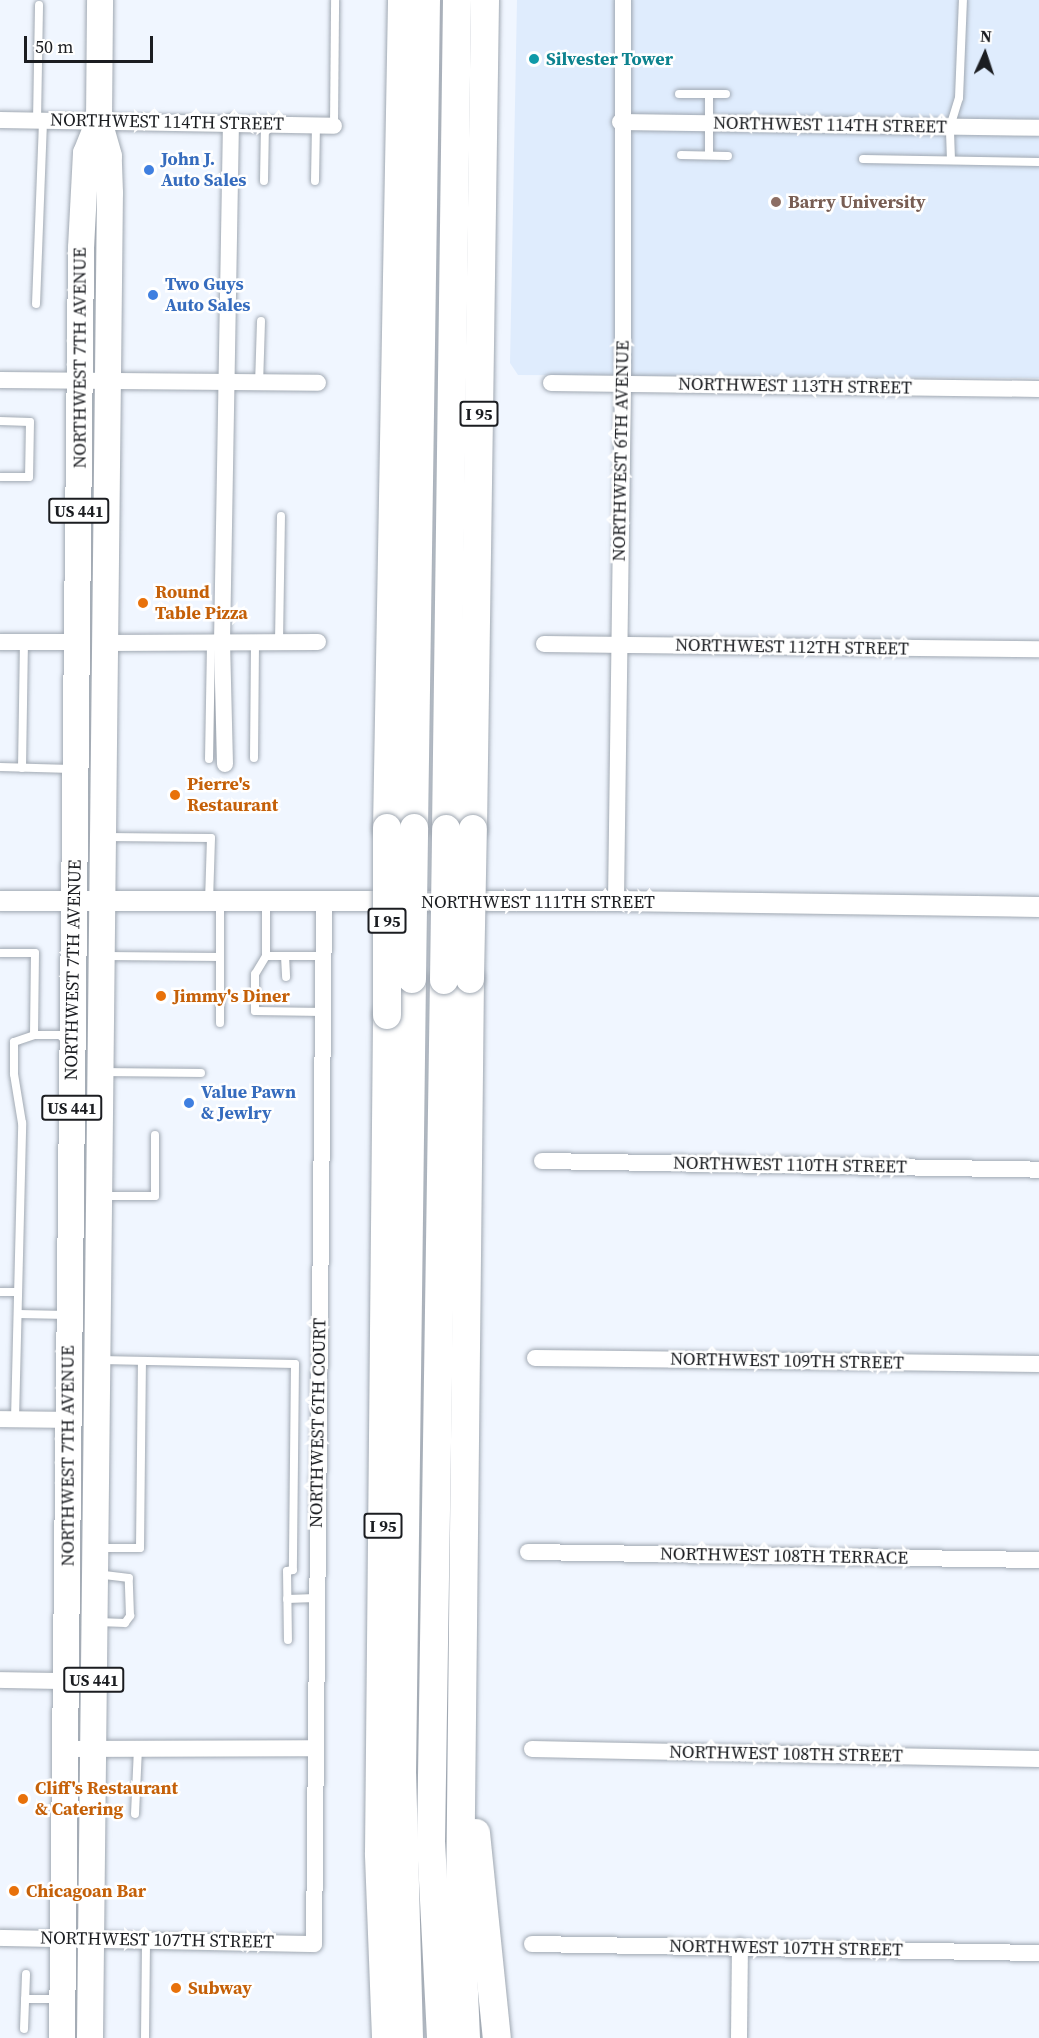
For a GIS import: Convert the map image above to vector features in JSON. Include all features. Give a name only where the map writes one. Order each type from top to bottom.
[{"type":"highway","name":"I 95","points":[[386,2038],[379,1853],[387,1015],[401,828],[402,0]]},
{"type":"highway","points":[[409,2038],[402,1774],[412,979],[401,828],[426,0]]},
{"type":"highway","points":[[457,0],[459,829]]},
{"type":"highway","name":"I 95","points":[[466,2038],[460,1904],[457,980],[459,829],[485,0]]},
{"type":"highway","points":[[441,2038],[431,1843],[457,980]]},
{"type":"highway","points":[[461,1697],[497,2038]]},
{"type":"main road","name":"NORTHWEST 7TH AVENUE","points":[[90,2038],[110,175],[99,121],[100,0]]},
{"type":"main road","name":"NORTHWEST 7TH AVENUE","points":[[62,2038],[80,380],[86,153],[99,121]]},
{"type":"main road","points":[[79,521],[91,558],[90,612],[105,643]]},
{"type":"main road","points":[[70,1230],[80,1282],[80,1324],[97,1360]]},
{"type":"main road","points":[[68,1420],[83,1448],[83,1501],[95,1548]]},
{"type":"street","name":"NORTHWEST 6TH AVENUE","points":[[616,901],[623,383],[620,122],[623,0]]},
{"type":"street","name":"NORTHWEST 114TH STREET","points":[[0,120],[231,122],[334,126]]},
{"type":"street","points":[[217,761],[217,641],[227,385],[231,122]]},
{"type":"street","name":"NORTHWEST 114TH STREET","points":[[620,122],[1039,128]]},
{"type":"street","points":[[0,380],[108,380],[227,385],[318,383]]},
{"type":"street","name":"NORTHWEST 113TH STREET","points":[[551,383],[1039,389]]},
{"type":"street","points":[[0,642],[78,642]]},
{"type":"street","points":[[105,643],[318,642]]},
{"type":"street","name":"NORTHWEST 112TH STREET","points":[[544,644],[1039,649]]},
{"type":"street","name":"NORTHWEST 111TH STREET","points":[[0,901],[616,901],[1039,908]]},
{"type":"street","name":"NORTHWEST 6TH COURT","points":[[314,1944],[314,1748],[324,902]]},
{"type":"street","name":"NORTHWEST 110TH STREET","points":[[542,1161],[1039,1170]]},
{"type":"street","name":"NORTHWEST 109TH STREET","points":[[535,1359],[1039,1364]]},
{"type":"street","points":[[8,1419],[68,1420]]},
{"type":"street","name":"NORTHWEST 108TH TERRACE","points":[[528,1552],[1039,1560]]},
{"type":"street","points":[[0,1680],[66,1682]]},
{"type":"street","points":[[66,1749],[314,1748]]},
{"type":"street","name":"NORTHWEST 108TH STREET","points":[[532,1749],[1039,1759]]},
{"type":"street","name":"NORTHWEST 107TH STREET","points":[[0,1938],[314,1944]]},
{"type":"street","name":"NORTHWEST 107TH STREET","points":[[532,1944],[1039,1953]]},
{"type":"street","points":[[739,2038],[740,1946]]},
{"type":"lane","points":[[334,126],[335,0]]},
{"type":"lane","points":[[951,160],[950,127],[959,98],[963,0]]},
{"type":"lane","points":[[36,304],[40,121],[39,5]]},
{"type":"lane","points":[[679,94],[726,94]]},
{"type":"lane","points":[[709,94],[709,155]]},
{"type":"lane","points":[[264,181],[265,123]]},
{"type":"lane","points":[[315,181],[316,125]]},
{"type":"lane","points":[[681,155],[728,156]]},
{"type":"lane","points":[[863,159],[1039,162]]},
{"type":"lane","points":[[259,385],[261,321]]},
{"type":"lane","points":[[0,421],[30,422],[29,477],[0,477]]},
{"type":"lane","points":[[279,642],[281,516]]},
{"type":"lane","points":[[254,758],[255,641]]},
{"type":"lane","points":[[22,768],[24,642]]},
{"type":"lane","points":[[0,767],[76,769]]},
{"type":"lane","points":[[103,836],[211,838],[214,902],[220,957],[220,1023]]},
{"type":"lane","points":[[266,902],[266,956],[255,974],[255,1011],[323,1012]]},
{"type":"lane","points":[[0,953],[35,953],[34,1035]]},
{"type":"lane","points":[[102,956],[220,957]]},
{"type":"lane","points":[[266,956],[323,956]]},
{"type":"lane","points":[[285,956],[286,977]]},
{"type":"lane","points":[[286,999],[287,1011]]},
{"type":"lane","points":[[8,1419],[18,1314],[22,1123],[14,1074],[14,1042],[34,1035],[73,1035]]},
{"type":"lane","points":[[100,1072],[201,1072]]},
{"type":"lane","points":[[99,1196],[155,1196],[155,1136]]},
{"type":"lane","points":[[0,1292],[18,1292]]},
{"type":"lane","points":[[18,1314],[69,1315]]},
{"type":"lane","points":[[97,1360],[295,1364],[293,1570],[287,1571],[288,1640]]},
{"type":"lane","points":[[95,1548],[140,1548],[142,1362]]},
{"type":"lane","points":[[94,1574],[129,1578],[130,1616],[125,1623],[94,1622]]},
{"type":"lane","points":[[287,1599],[316,1598]]},
{"type":"lane","points":[[135,1814],[138,1748]]},
{"type":"lane","points":[[145,2038],[146,1940]]},
{"type":"lane","points":[[24,2029],[26,1974]]},
{"type":"lane","points":[[25,1999],[62,2000]]},
{"type":"shaded area","name":"Barry University","points":[[517,0],[1039,0],[1039,378],[518,375],[510,363]]},
{"type":"place","name":"Silvester Tower","points":[[534,59]]},
{"type":"place","name":"John J. Auto Sales","points":[[149,170]]},
{"type":"place","name":"Barry University","points":[[776,202]]},
{"type":"place","name":"Two Guys Auto Sales","points":[[153,295]]},
{"type":"place","name":"Round Table Pizza","points":[[143,603]]},
{"type":"place","name":"Pierre's Restaurant","points":[[175,795]]},
{"type":"place","name":"Jimmy's Diner","points":[[161,996]]},
{"type":"place","name":"Value Pawn & Jewlry","points":[[189,1103]]},
{"type":"place","name":"Cliff's Restaurant & Catering","points":[[23,1799]]},
{"type":"place","name":"Chicagoan Bar","points":[[14,1891]]},
{"type":"place","name":"Subway","points":[[176,1988]]}]
